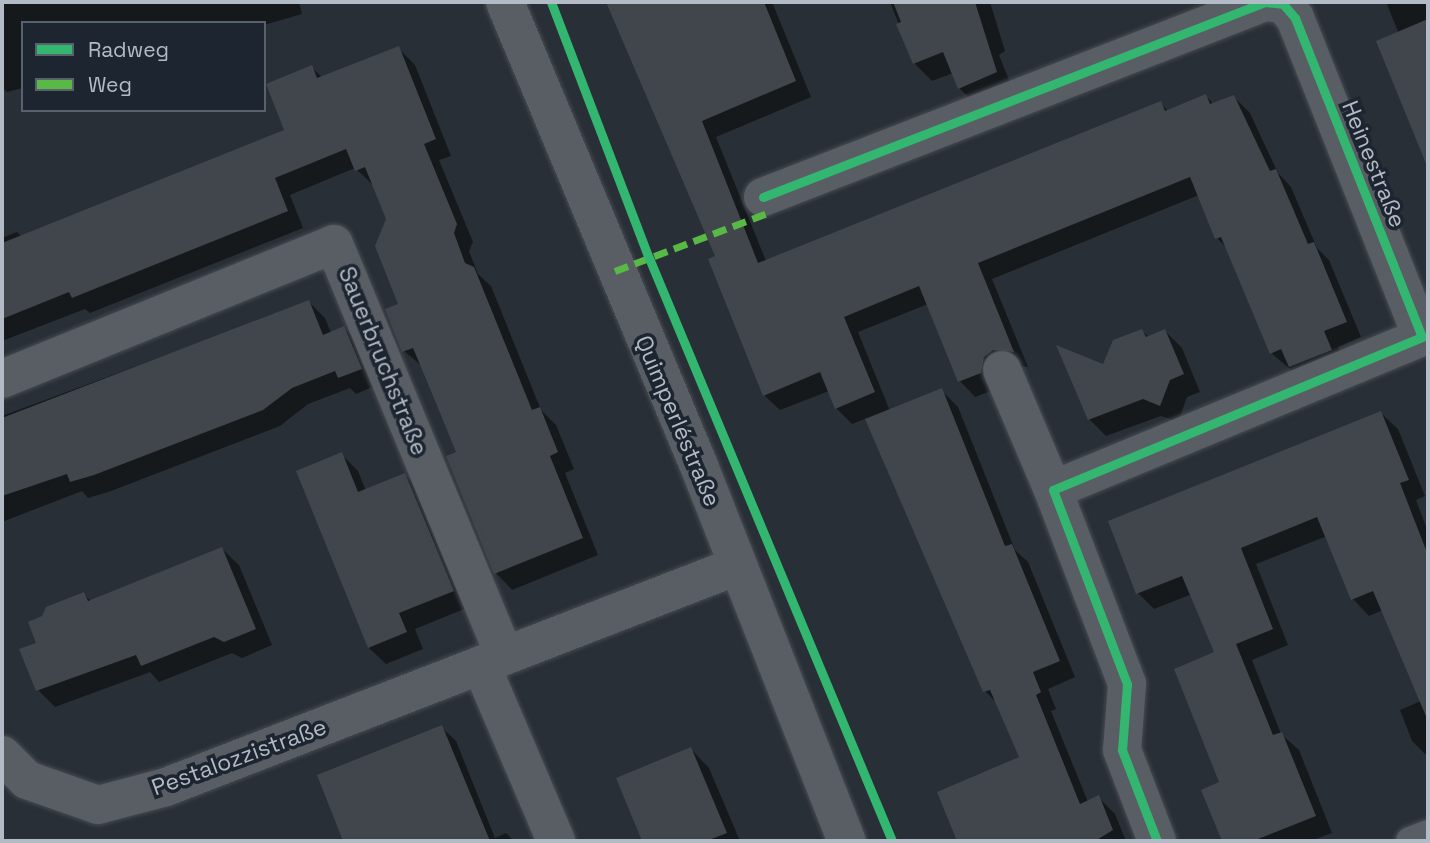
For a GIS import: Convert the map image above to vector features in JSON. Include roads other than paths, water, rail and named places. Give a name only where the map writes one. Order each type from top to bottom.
[{"type":"street","name":"Quimperléstraße","points":[[505,2],[737,566],[846,841]]},
{"type":"street","name":"Heinestraße","points":[[763,197],[1265,2],[1283,4],[1296,19],[1425,344],[1053,490]]},
{"type":"street","name":"Sauerbruchstraße","points":[[2,379],[334,244],[492,660]]},
{"type":"street","points":[[1002,370],[1053,490],[1127,684],[1122,750],[1157,841]]},
{"type":"street","name":"Pestalozzistraße","points":[[2,755],[27,780],[98,805],[166,787],[737,566]]},
{"type":"street","points":[[492,660],[556,841]]},
{"type":"lane","points":[[1410,841],[1428,834]]}]
